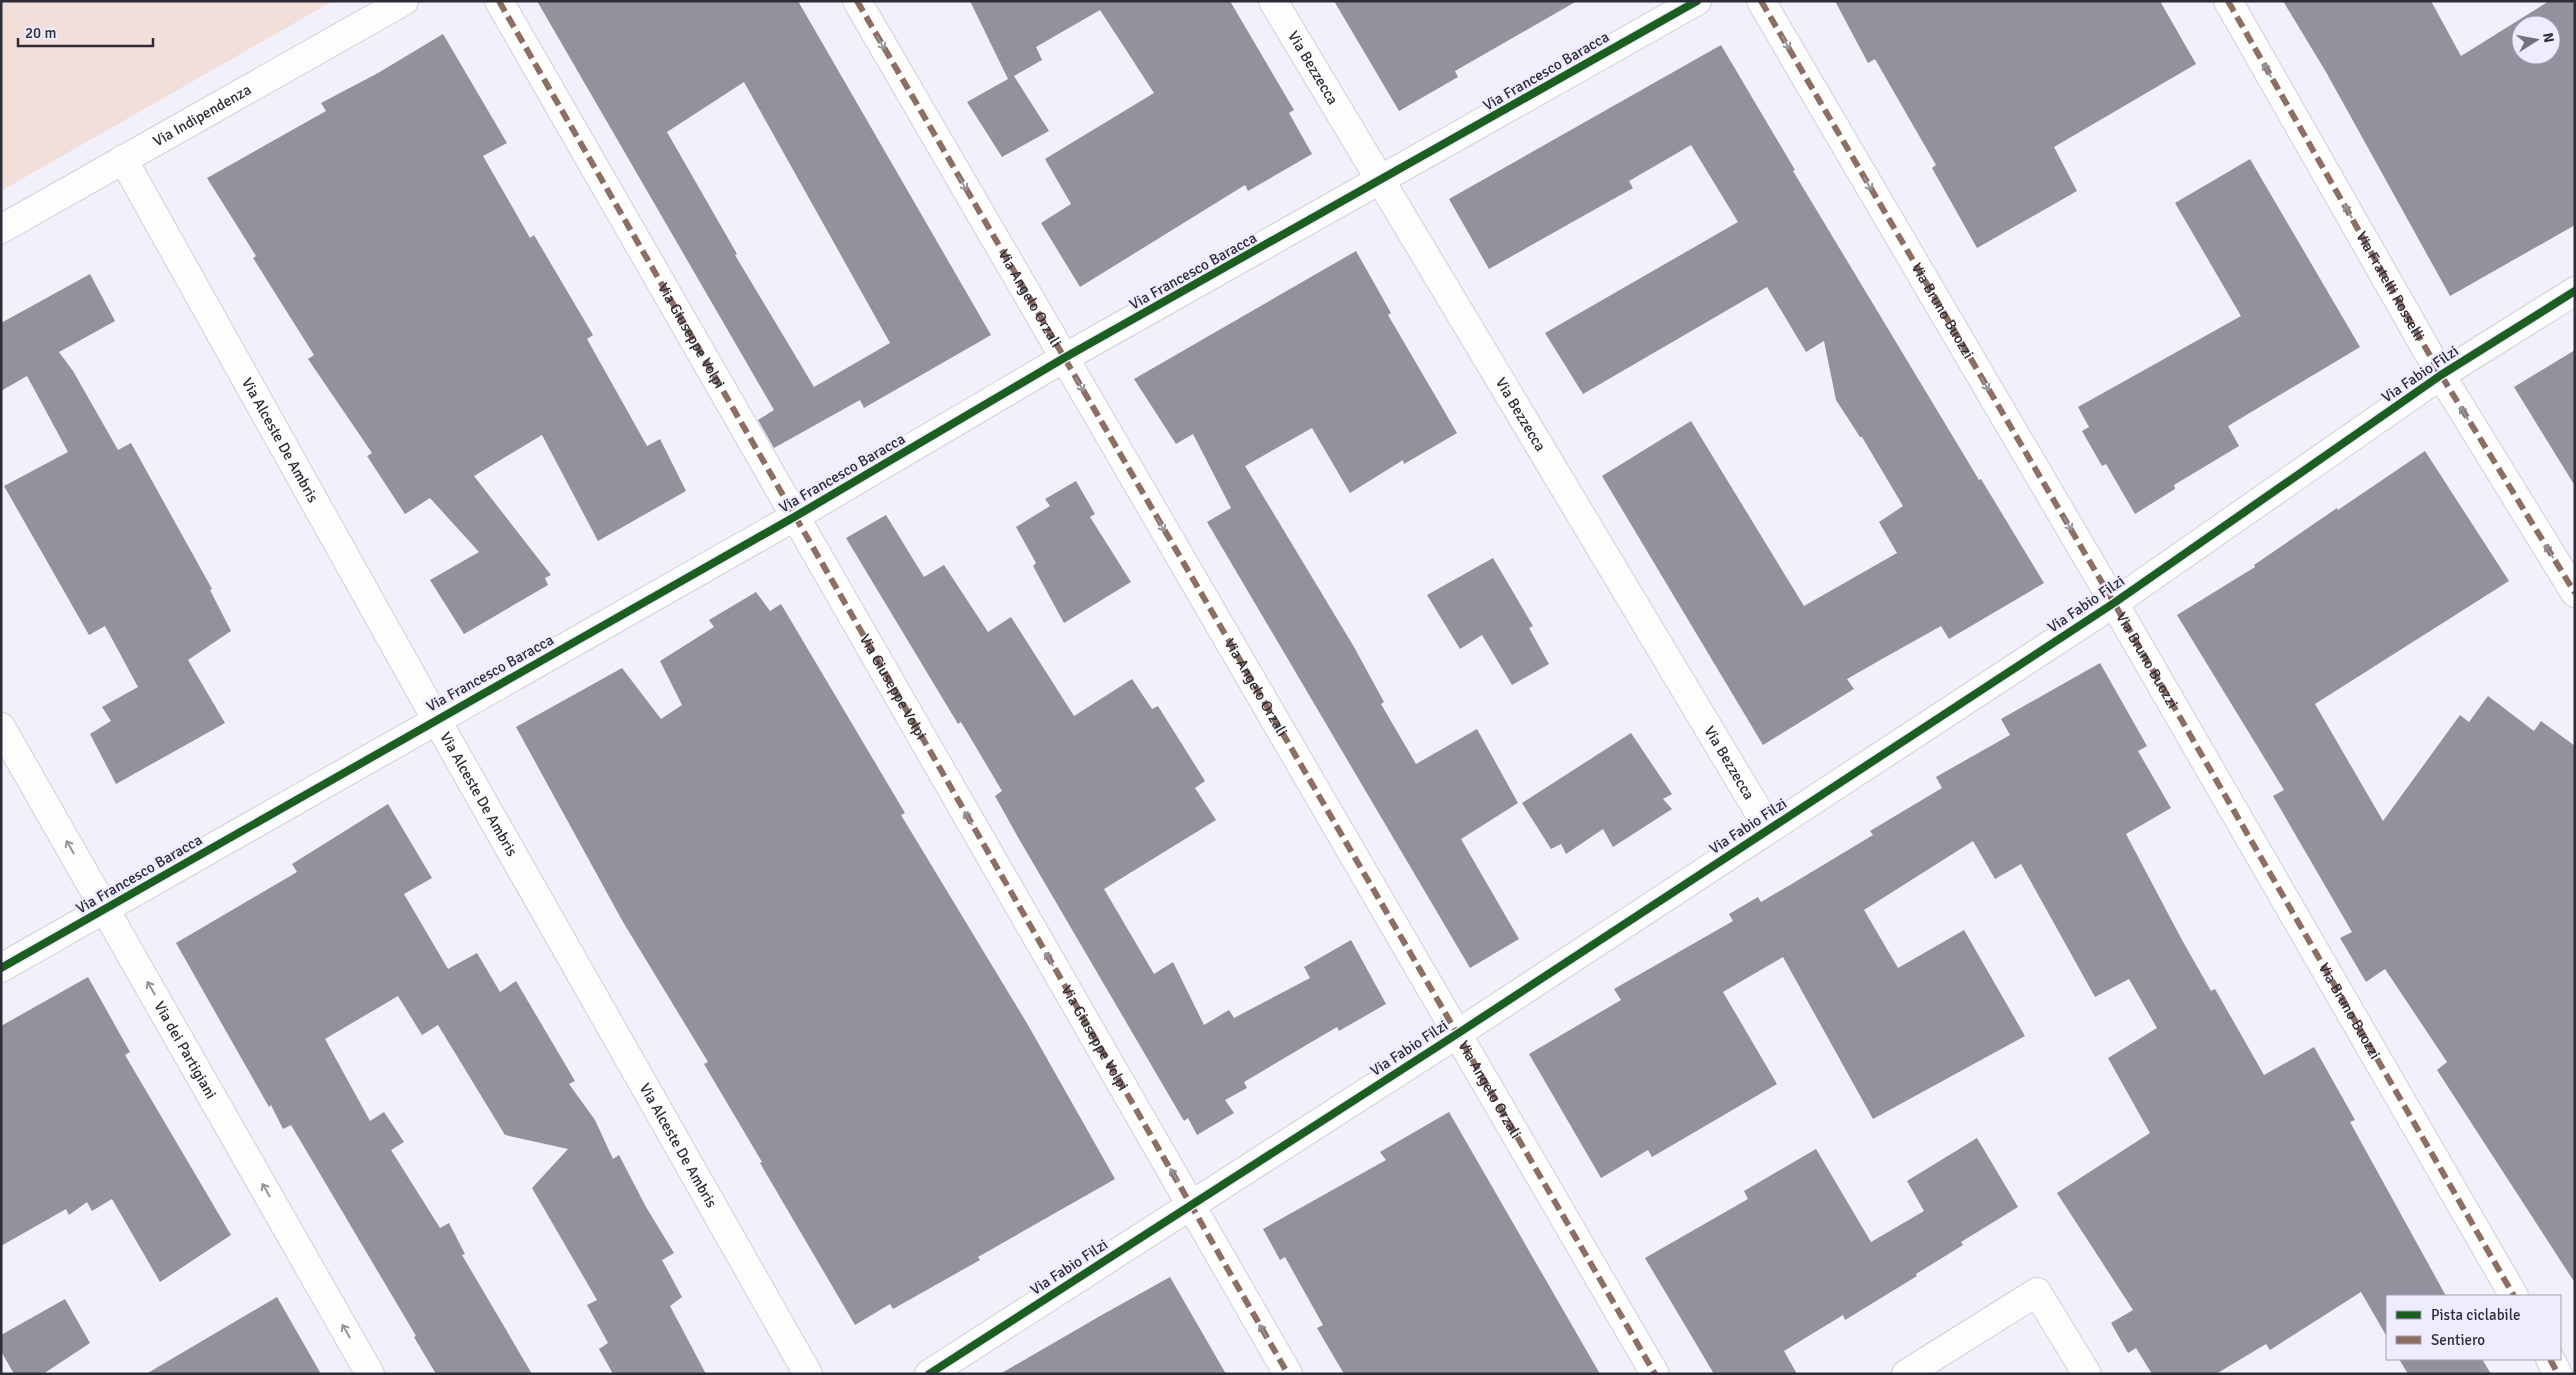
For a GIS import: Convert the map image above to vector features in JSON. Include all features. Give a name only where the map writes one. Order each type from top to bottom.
[{"type":"street","name":"Via Indipendenza","points":[[1,229],[404,1]]},
{"type":"street","name":"Via Giuseppe Volpi","points":[[499,1],[1288,1374]]},
{"type":"street","name":"Via Angelo Orzali","points":[[857,1],[1655,1374]]},
{"type":"street","name":"Via Bezzecca","points":[[1273,1],[1769,829]]},
{"type":"street","name":"Via Francesco Baracca","points":[[1,968],[796,516],[1064,358],[1380,182],[1697,1]]},
{"type":"street","name":"Via Bruno Buozzi","points":[[1761,1],[2114,603],[2513,1295]]},
{"type":"street","name":"Via Fratelli Rosselli","points":[[2228,1],[2441,375],[2575,593]]},
{"type":"street","name":"Via Alceste De Ambris","points":[[123,159],[436,719],[808,1374]]},
{"type":"street","name":"Via Fabio Filzi","points":[[929,1374],[1457,1034],[2114,603],[2441,375],[2575,291]]},
{"type":"street","name":"Via dei Partigiani","points":[[1,727],[370,1374]]},
{"type":"street","points":[[1906,1374],[2038,1292],[2088,1374]]},
{"type":"street","points":[[2551,1360],[2558,1374]]},
{"type":"shaded area","points":[[1,1],[333,1],[1,191]]},
{"type":"building","points":[[537,1],[798,1],[991,335],[864,408],[860,400],[774,448],[758,420],[774,410]],"holes":[[[744,82],[890,343],[814,387],[735,255],[737,254],[667,132]]]},
{"type":"building","points":[[970,1],[1230,1],[1294,110],[1289,113],[1312,154],[1248,191],[1245,185],[1080,287],[1041,223],[1071,204],[1045,159],[1154,93],[1100,10],[1036,47],[1042,60],[1014,76],[1049,131],[1002,157],[967,102],[1008,79]]},
{"type":"building","points":[[1334,1],[1577,1],[1455,71],[1458,77],[1399,111]]},
{"type":"building","points":[[1835,1],[2160,1],[2196,64],[2054,147],[2077,191],[1977,248],[1932,168],[1936,165],[1875,59],[1868,63]]},
{"type":"building","points":[[2283,1],[2431,1],[2461,56],[2511,25],[2511,65],[2561,65],[2561,15],[2527,15],[2549,1],[2575,1],[2575,225],[2450,296],[2326,72]]},
{"type":"building","points":[[443,34],[507,143],[483,156],[530,238],[534,235],[593,335],[587,339],[647,446],[660,439],[686,491],[598,541],[542,435],[474,476],[551,575],[545,578],[548,585],[464,634],[430,580],[479,552],[430,498],[405,514],[367,456],[372,453],[308,359],[314,355],[253,258],[256,256],[207,178],[326,111],[321,103],[378,73]]},
{"type":"building","points":[[1721,45],[1795,170],[1793,171],[1979,480],[1981,479],[2044,583],[1949,639],[1941,626],[1847,679],[1854,689],[1763,745],[1602,476],[1691,421],[1804,606],[1897,553],[1879,522],[1903,506],[1862,437],[1860,437],[1836,400],[1824,341],[1806,352],[1767,287],[1583,394],[1545,333],[1738,222],[1691,145],[1629,181],[1633,188],[1489,269],[1449,199]]},
{"type":"building","points":[[2250,159],[2360,347],[2228,426],[2239,446],[2174,485],[2175,489],[2135,514],[2106,464],[2102,466],[2082,431],[2089,427],[2078,407],[2241,316],[2175,203]]},
{"type":"building","points":[[1356,251],[1391,313],[1388,315],[1457,433],[1404,464],[1403,460],[1350,493],[1312,428],[1245,466],[1354,647],[1384,702],[1381,704],[1416,764],[1477,729],[1518,803],[1461,839],[1519,939],[1470,968],[1207,522],[1231,508],[1193,434],[1176,444],[1134,379]]},
{"type":"building","points":[[90,274],[115,321],[59,352],[73,371],[118,450],[131,443],[212,589],[210,590],[231,631],[188,660],[225,723],[116,784],[90,734],[111,721],[102,707],[138,687],[105,626],[89,635],[4,486],[68,452],[27,376],[1,391],[1,323]]},
{"type":"building","points":[[2575,350],[2575,486],[2514,387]]},
{"type":"building","points":[[2425,451],[2509,581],[2315,704],[2383,821],[2460,715],[2469,722],[2488,696],[2534,731],[2541,721],[2575,746],[2575,1283],[2437,1070],[2447,1062],[2385,969],[2366,982],[2340,938],[2352,932],[2273,796],[2284,790],[2177,615],[2255,567],[2254,565],[2337,508],[2338,510]]},
{"type":"building","points":[[1076,481],[1095,514],[1090,517],[1131,582],[1064,623],[1033,566],[1036,563],[1016,527],[1050,506],[1045,499]]},
{"type":"building","points":[[886,515],[924,577],[944,565],[988,632],[1011,617],[1074,716],[1132,679],[1152,709],[1158,706],[1205,781],[1195,788],[1216,820],[1104,889],[1154,974],[1173,962],[1204,1025],[1229,1010],[1234,1018],[1310,978],[1304,967],[1351,940],[1386,1004],[1339,1031],[1337,1027],[1244,1082],[1247,1088],[1225,1100],[1234,1113],[1197,1135],[1188,1118],[1184,1121],[1019,839],[995,796],[1002,791],[961,722],[958,724],[846,538]]},
{"type":"building","points":[[1493,558],[1533,626],[1529,628],[1549,664],[1512,685],[1482,635],[1460,649],[1427,595]]},
{"type":"building","points":[[756,592],[770,611],[781,604],[905,813],[901,815],[1028,1025],[1115,1179],[978,1257],[980,1260],[893,1309],[890,1304],[855,1325],[704,1064],[708,1062],[623,922],[516,727],[622,668],[661,719],[682,705],[660,661],[714,627],[709,620]]},
{"type":"building","points":[[2100,663],[2147,746],[2138,751],[2171,808],[2126,834],[2182,940],[2211,991],[2215,989],[2264,1075],[2314,1047],[2355,1120],[2350,1122],[2445,1295],[2386,1295],[2386,1335],[2361,1292],[2270,1350],[2266,1344],[2216,1374],[2152,1374],[2136,1348],[2128,1353],[2111,1323],[2133,1310],[2057,1193],[2150,1133],[2108,1058],[2157,1028],[2129,979],[2095,997],[2021,864],[1995,879],[1973,841],[1864,910],[1898,968],[1964,930],[2025,1036],[1873,1119],[1783,957],[1723,992],[1777,1084],[1652,1157],[1648,1150],[1601,1178],[1529,1054],[1621,1000],[1614,989],[1733,921],[1729,914],[1758,897],[1761,902],[1790,885],[1873,835],[1870,831],[1942,788],[1936,777],[2010,735],[2001,719]]},
{"type":"building","points":[[1631,733],[1672,794],[1663,799],[1672,809],[1613,847],[1603,829],[1566,854],[1561,844],[1551,849],[1522,803]]},
{"type":"building","points":[[388,804],[432,878],[404,894],[448,969],[477,953],[500,992],[516,981],[575,1081],[569,1084],[595,1120],[613,1159],[619,1155],[646,1207],[674,1253],[662,1260],[682,1297],[670,1306],[706,1374],[613,1374],[599,1349],[608,1343],[587,1305],[597,1300],[532,1188],[568,1149],[505,1135],[438,1025],[422,1035],[398,996],[325,1039],[370,1121],[384,1112],[404,1142],[391,1150],[440,1228],[449,1223],[465,1254],[462,1255],[532,1374],[436,1374],[414,1337],[416,1336],[291,1125],[283,1129],[271,1105],[269,1107],[176,943],[297,872],[292,864]]},
{"type":"building","points":[[88,977],[130,1052],[125,1055],[231,1235],[160,1282],[112,1199],[92,1211],[87,1202],[69,1215],[66,1209],[1,1246],[1,1026]]},
{"type":"building","points":[[1449,1112],[1600,1374],[1344,1374],[1317,1328],[1323,1325],[1285,1257],[1280,1260],[1263,1229],[1386,1160],[1380,1152]]},
{"type":"building","points":[[1977,1138],[2018,1207],[1961,1242],[1963,1245],[1916,1274],[1917,1276],[1845,1320],[1843,1315],[1784,1351],[1797,1374],[1714,1374],[1645,1258],[1748,1199],[1744,1191],[1816,1149],[1871,1242],[1924,1211],[1907,1181]]},
{"type":"building","points":[[1170,1277],[1226,1374],[1000,1374],[1100,1316]]},
{"type":"building","points":[[277,1297],[321,1374],[146,1374],[260,1307]]},
{"type":"building","points":[[65,1299],[90,1343],[43,1374],[14,1374],[1,1351],[1,1335]]},
{"type":"building","points":[[2400,1360],[2483,1360],[2491,1374],[2408,1374]]},
{"type":"marked path","points":[[499,1],[1288,1374]]},
{"type":"marked path","points":[[857,1],[1655,1374]]},
{"type":"marked path","points":[[1761,1],[2114,603],[2513,1295]]},
{"type":"marked path","points":[[2228,1],[2441,375],[2575,593]]},
{"type":"marked path","points":[[2551,1360],[2558,1374]]},
{"type":"cycle path","points":[[1,968],[796,516],[1064,358],[1697,1]]},
{"type":"cycle path","points":[[929,1374],[1457,1034],[2114,603],[2441,375],[2575,291]]}]
